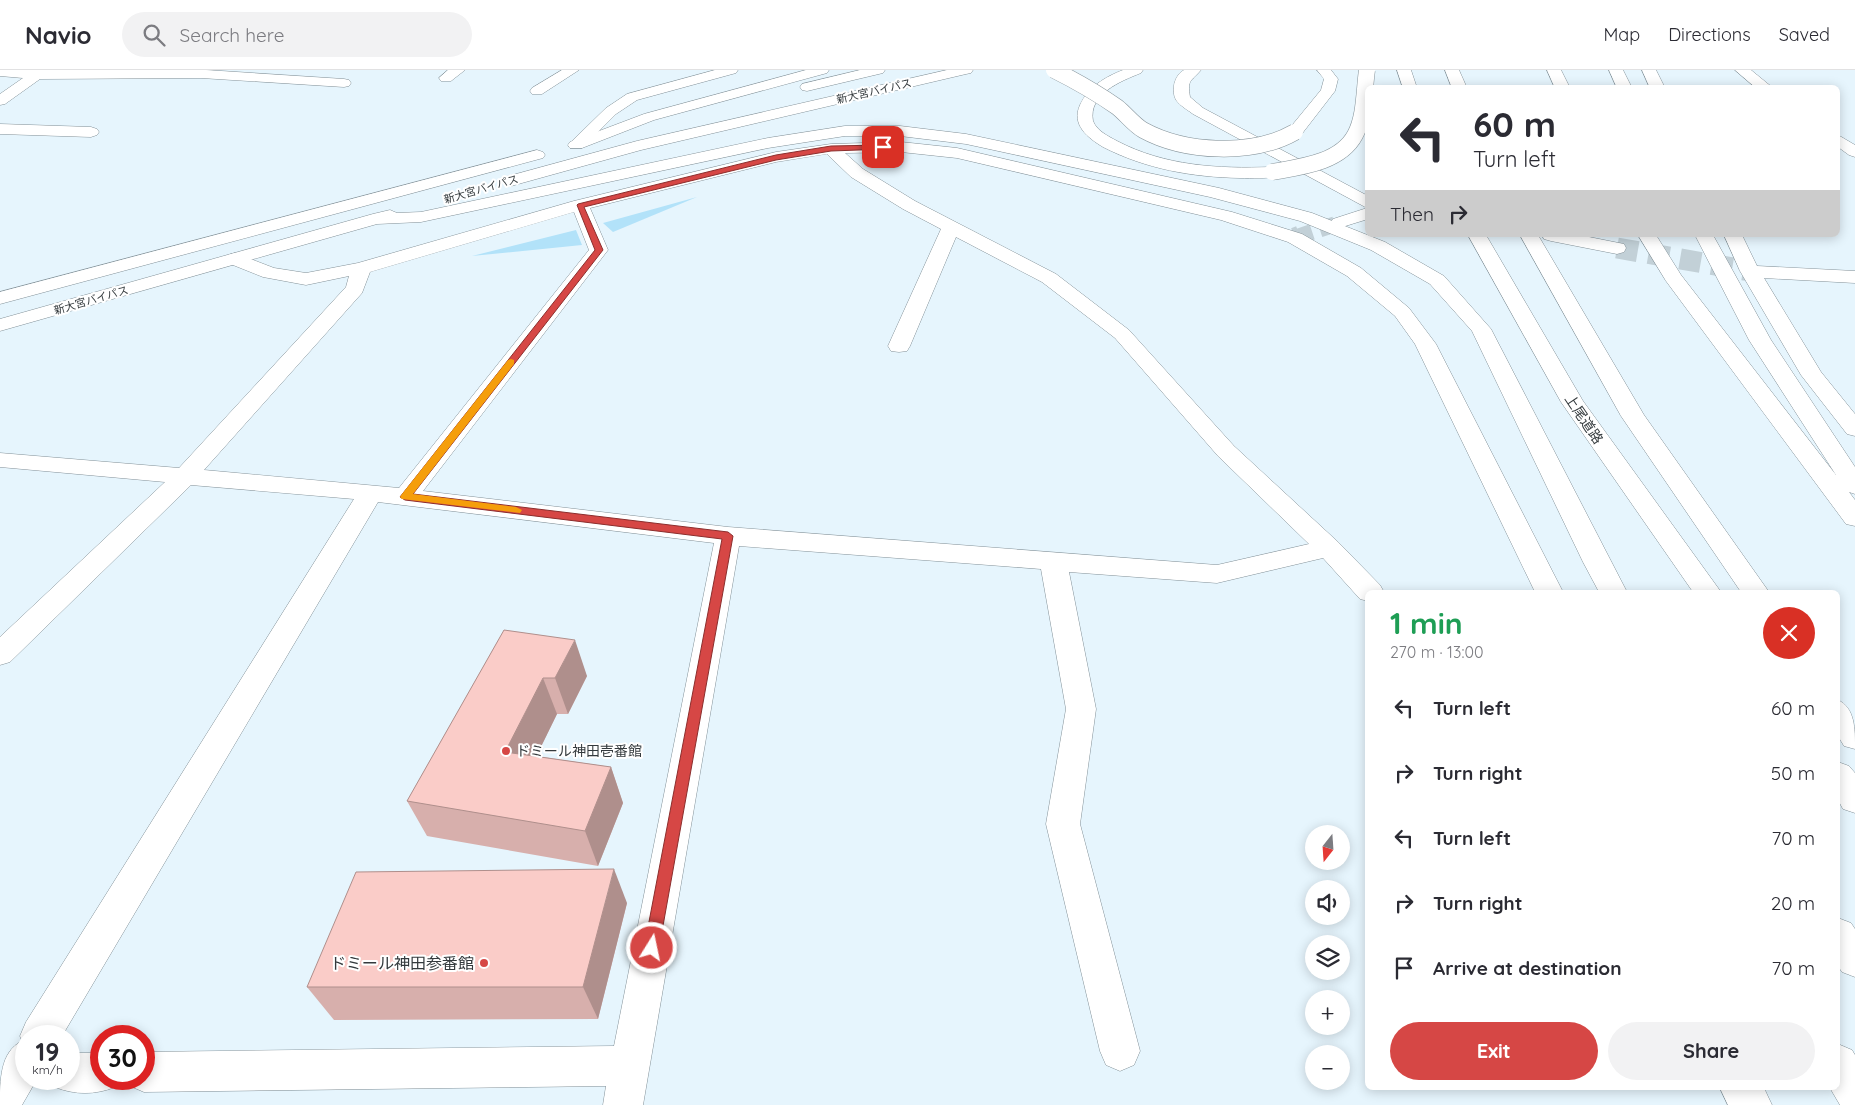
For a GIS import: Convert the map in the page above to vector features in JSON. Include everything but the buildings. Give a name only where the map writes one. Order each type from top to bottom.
[{"type":"main road","points":[[446,78],[458,70]]},
{"type":"main road","points":[[537,91],[572,70]]},
{"type":"main road","points":[[576,144],[612,111],[632,97],[731,70]]},
{"type":"main road","points":[[576,144],[649,117],[822,70]]},
{"type":"main road","name":"新大宮バイパス","points":[[0,298],[576,144],[878,70]]},
{"type":"main road","name":"新大宮バイパス","points":[[0,325],[637,146],[966,70]]},
{"type":"main road","points":[[1054,70],[1077,82],[1122,112],[1142,130],[1170,140],[1228,148],[1257,147],[1280,140],[1295,132],[1328,91],[1331,79],[1324,70]]},
{"type":"main road","points":[[1136,70],[1102,86],[1088,101],[1084,116],[1087,127],[1098,137],[1128,154],[1180,168],[1242,173],[1272,172],[1318,163],[1346,145],[1356,135],[1367,70]]},
{"type":"main road","points":[[1194,70],[1185,75],[1180,87],[1183,99],[1198,111],[1365,201]]},
{"type":"main road","points":[[1404,70],[1409,85]]},
{"type":"main road","points":[[1452,70],[1459,85]]},
{"type":"main road","points":[[1554,70],[1562,85]]},
{"type":"main road","points":[[1616,70],[1624,85]]},
{"type":"main road","points":[[1649,70],[1656,85]]},
{"type":"main road","points":[[1742,70],[1762,85]]},
{"type":"main road","points":[[0,72],[37,76],[201,74],[344,83]]},
{"type":"main road","points":[[0,101],[37,76]]},
{"type":"main road","points":[[0,129],[91,132]]},
{"type":"main road","points":[[373,219],[421,217],[768,143],[845,131],[900,132],[966,139],[1213,192],[1306,218],[1378,246],[1437,280],[1481,329],[1596,562],[1612,590]]},
{"type":"main road","points":[[1840,141],[1855,152]]},
{"type":"main road","points":[[234,260],[270,273],[306,279],[361,268],[580,205],[776,158],[831,148],[901,147],[957,153],[1226,216],[1295,238],[1354,272],[1402,312],[1425,344],[1548,590]]},
{"type":"main road","points":[[831,148],[858,173],[909,205],[1049,278],[1122,334],[1226,451],[1329,548],[1368,590]]},
{"type":"main road","points":[[405,497],[599,250],[580,205]]},
{"type":"main road","points":[[1339,223],[1365,214]]},
{"type":"main road","points":[[899,346],[951,227]]},
{"type":"main road","name":"上尾道路","points":[[1477,237],[1572,402],[1706,590]]},
{"type":"main road","points":[[1530,237],[1633,416],[1754,590]]},
{"type":"main road","points":[[1561,237],[1617,248]]},
{"type":"main road","points":[[1647,237],[1673,277],[1855,518]]},
{"type":"main road","points":[[1705,237],[1760,340],[1855,486]]},
{"type":"main road","points":[[1734,237],[1750,271],[1812,374],[1855,429]]},
{"type":"main road","points":[[0,654],[184,478],[355,289],[361,268]]},
{"type":"main road","points":[[1750,271],[1855,277]]},
{"type":"main road","points":[[0,460],[184,478],[371,493],[728,536],[1217,574],[1329,548]]},
{"type":"main road","points":[[47,1025],[371,493]]},
{"type":"main road","points":[[623,1105],[728,536]]},
{"type":"main road","points":[[1053,561],[1081,709],[1063,824],[1120,1051]]},
{"type":"main road","points":[[1840,715],[1855,737]]},
{"type":"main road","points":[[1840,778],[1855,800]]},
{"type":"main road","points":[[1840,938],[1855,960]]},
{"type":"main road","points":[[155,1072],[630,1066]]},
{"type":"main road","points":[[1840,1067],[1855,1092]]},
{"type":"main road","points":[[1741,1090],[1752,1105]]},
{"type":"shaded area","points":[[697,197],[613,232],[603,223]]},
{"type":"shaded area","points":[[576,230],[582,245],[472,256]]},
{"type":"tunnel","points":[[1300,236],[1339,223]]},
{"type":"tunnel","points":[[1295,238],[1300,236]]},
{"type":"tunnel","points":[[1617,248],[1750,271]]},
{"type":"slow traffic","points":[[511,362],[405,497],[516,510]]},
{"type":"place","name":"ドミール神田壱番館","points":[[506,751]]},
{"type":"place","name":"ドミール神田参番館","points":[[484,963]]},
{"type":"route","points":[[652,948],[728,536],[405,497],[599,250],[580,205],[776,158],[831,148],[883,147]]}]
